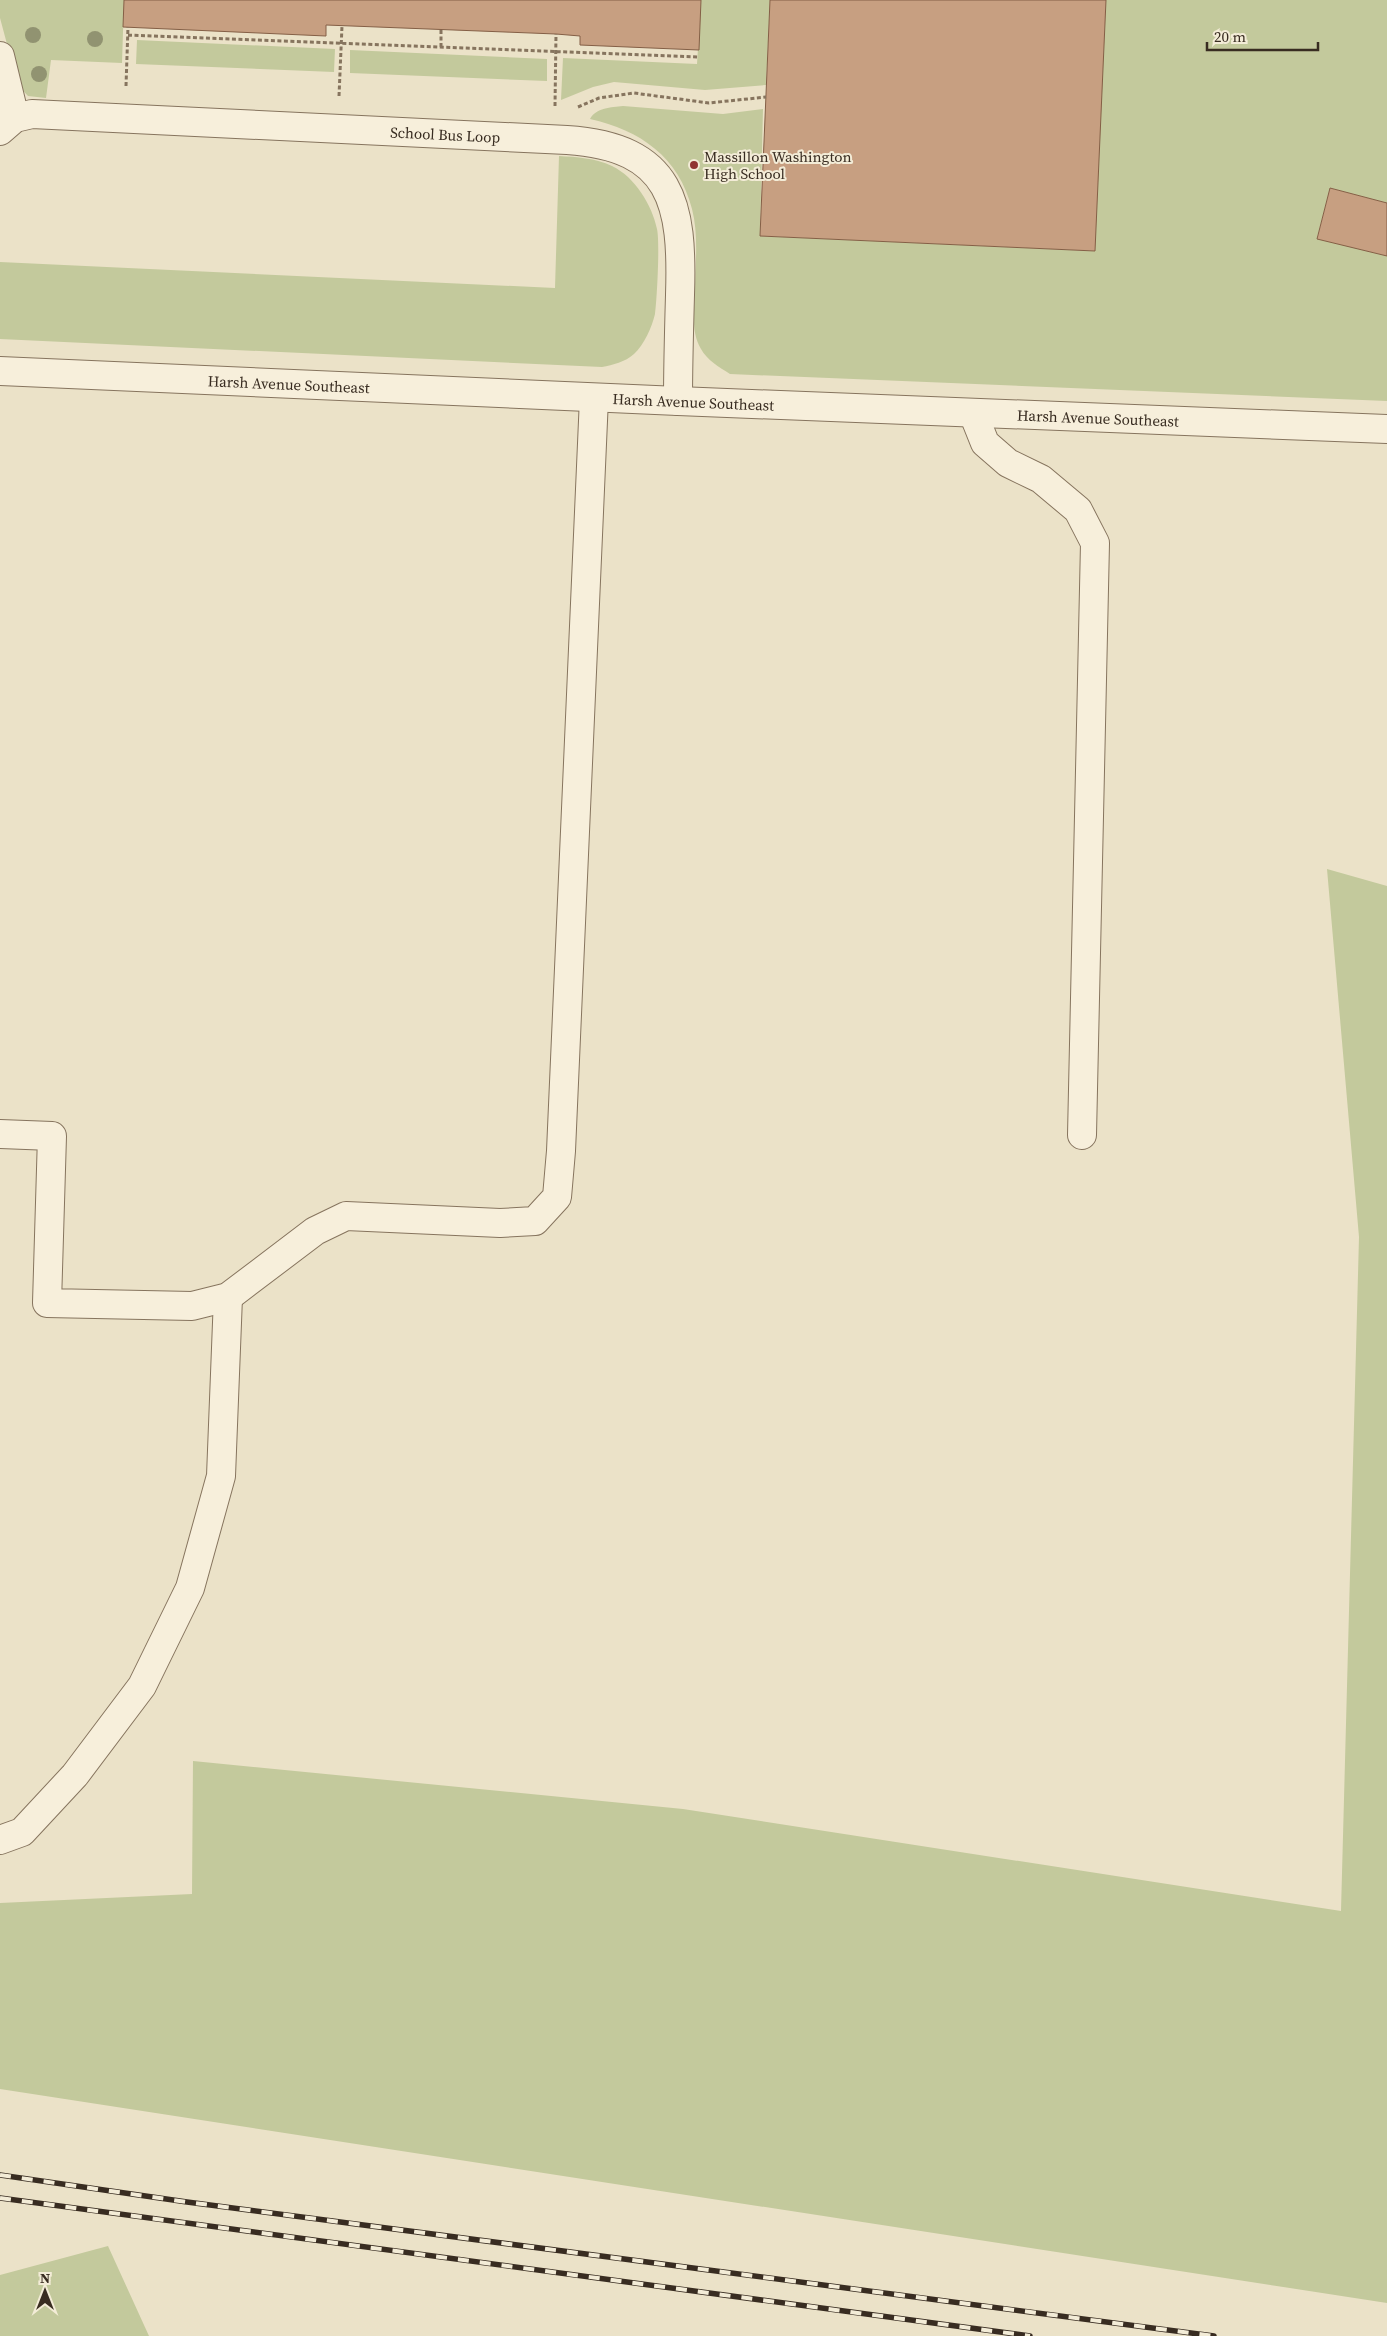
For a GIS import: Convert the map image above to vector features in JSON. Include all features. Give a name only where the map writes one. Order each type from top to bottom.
[{"type":"street","points":[[0,56],[8,124]]},
{"type":"street","name":"School Bus Loop","points":[[8,124],[32,114],[577,141],[614,148],[651,169],[669,193],[678,221],[681,250],[678,401]]},
{"type":"street","name":"Harsh Avenue Southeast","points":[[0,370],[594,398],[1387,429]]},
{"type":"street","points":[[0,1134],[52,1136],[47,1303],[192,1306],[228,1297],[315,1231],[346,1216],[500,1223],[535,1221],[557,1197],[562,1141],[594,398]]},
{"type":"street","points":[[973,413],[985,443],[1008,463],[1041,480],[1078,510],[1095,543],[1082,1135]]},
{"type":"street","points":[[0,1840],[22,1832],[75,1776],[142,1686],[190,1588],[221,1476],[228,1297]]},
{"type":"path","points":[[338,129],[342,26]]},
{"type":"path","points":[[124,119],[128,27]]},
{"type":"path","points":[[441,30],[441,47]]},
{"type":"path","points":[[554,140],[556,34]]},
{"type":"path","points":[[128,35],[698,57]]},
{"type":"path","points":[[554,140],[577,107],[599,98],[634,93],[709,103],[766,97]]},
{"type":"green space","points":[[0,0],[124,0],[122,63],[51,60],[46,98],[28,96],[18,85],[0,18]]},
{"type":"green space","points":[[701,0],[770,0],[766,85],[705,90],[614,82],[593,87],[561,100],[563,58],[697,64]]},
{"type":"green space","points":[[1106,0],[1387,0],[1387,203],[1330,188],[1317,238],[1387,256],[1387,401],[730,374],[707,357],[698,343],[694,329],[695,230],[692,209],[686,191],[678,175],[655,149],[625,130],[590,119],[596,112],[623,106],[723,114],[763,109],[760,236],[1094,251]]},
{"type":"green space","points":[[137,40],[335,49],[334,72],[136,64]]},
{"type":"green space","points":[[350,50],[547,59],[547,81],[350,73]]},
{"type":"green space","points":[[559,156],[579,157],[606,163],[620,171],[635,184],[647,201],[655,220],[658,236],[658,258],[657,297],[654,319],[647,336],[638,350],[627,359],[615,364],[602,367],[0,339],[0,262],[555,288]]},
{"type":"green space","points":[[1327,869],[1387,886],[1387,2303],[0,2089],[0,1903],[192,1894],[193,1761],[683,1809],[1341,1911],[1359,1237]]},
{"type":"green space","points":[[108,2246],[149,2336],[0,2336],[0,2275]]},
{"type":"building","points":[[124,0],[701,0],[699,50],[580,45],[580,36],[556,34],[326,25],[326,36],[123,27]]},
{"type":"building","points":[[770,0],[1106,0],[1095,251],[760,236]]},
{"type":"building","points":[[1330,188],[1387,203],[1387,256],[1317,239]]},
{"type":"railway","points":[[0,2175],[187,2202],[1214,2336]]},
{"type":"railway","points":[[0,2198],[1030,2336]]},
{"type":"place","name":"Massillon Washington High School","points":[[694,165]]}]
